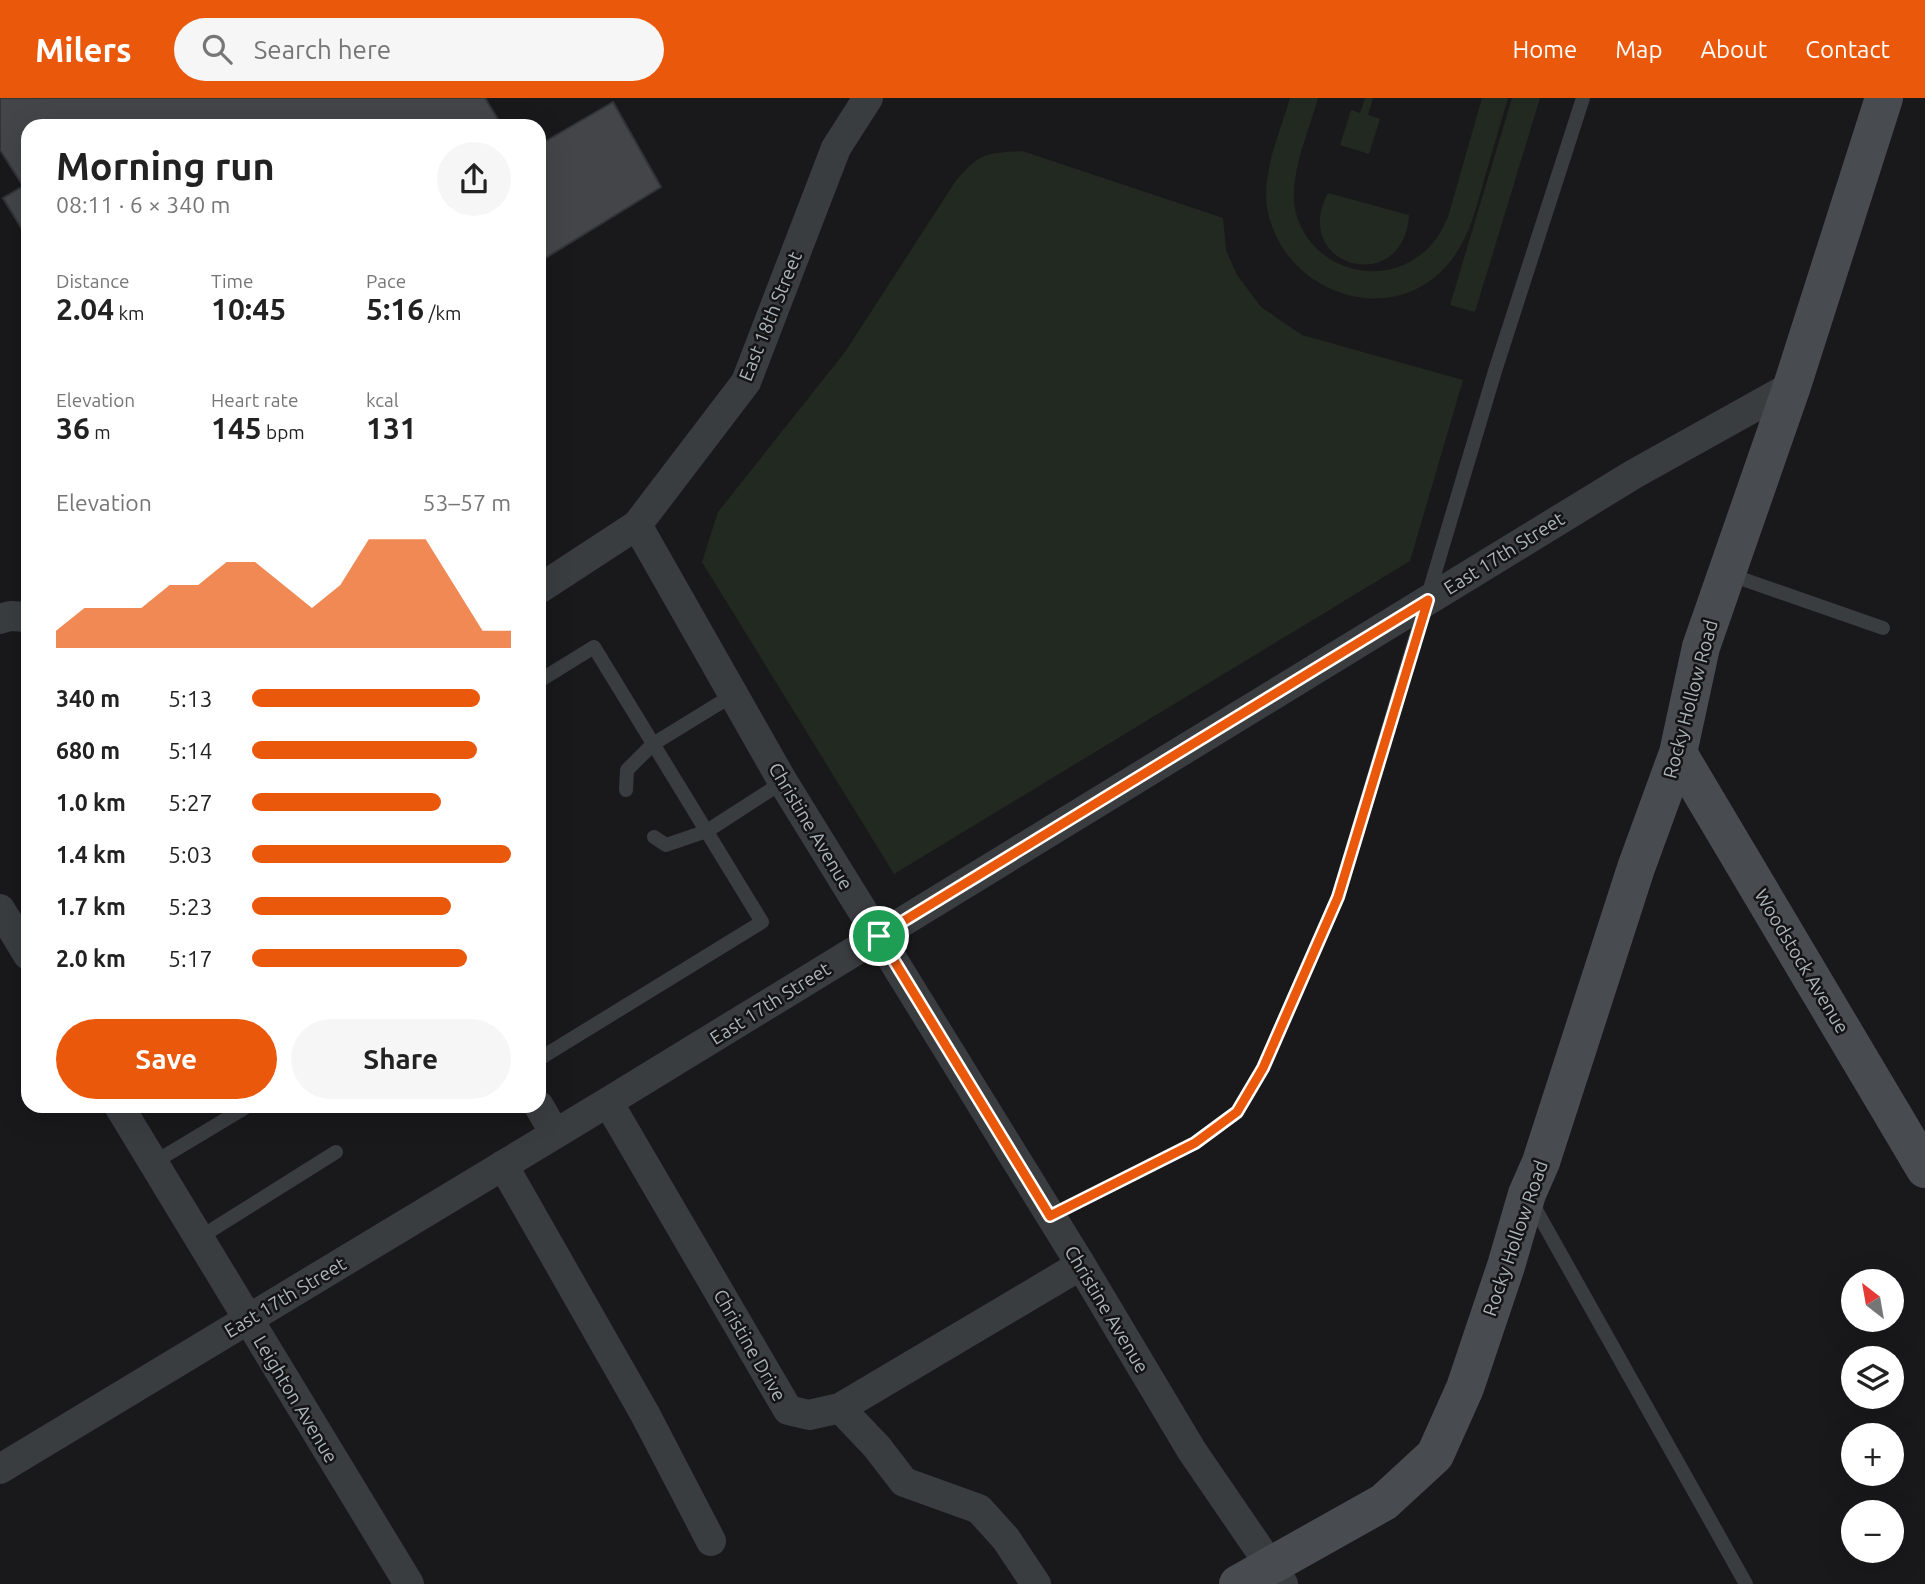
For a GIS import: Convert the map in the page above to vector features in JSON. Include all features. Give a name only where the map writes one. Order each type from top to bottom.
[{"type":"street","name":"East 18th Street","points":[[546,584],[638,525],[746,382],[836,148],[868,98]]},
{"type":"street","name":"Rocky Hollow Road","points":[[1263,1578],[1384,1502],[1435,1455],[1465,1388],[1636,869],[1678,753],[1701,647],[1792,386],[1884,98]]},
{"type":"street","name":"East 17th Street","points":[[0,1469],[608,1102],[1634,474],[1792,386]]},
{"type":"street","name":"Christine Avenue","points":[[638,525],[783,782],[1081,1265],[1192,1451],[1263,1578]]},
{"type":"street","points":[[0,619],[21,617]]},
{"type":"street","name":"Woodstock Avenue","points":[[1678,753],[1925,1170]]},
{"type":"street","points":[[0,909],[21,944]]},
{"type":"street","name":"Christine Drive","points":[[608,1102],[788,1410],[809,1415],[840,1408],[1081,1265]]},
{"type":"street","name":"Leighton Avenue","points":[[123,1113],[409,1584]]},
{"type":"street","points":[[543,1113],[555,1134]]},
{"type":"street","points":[[503,1165],[645,1415],[711,1541]]},
{"type":"street","points":[[840,1408],[877,1447],[904,1482],[979,1509],[1006,1539],[1036,1584]]},
{"type":"lane","points":[[1050,1216],[1195,1143],[1237,1112],[1263,1068],[1338,897],[1500,358],[1583,98]]},
{"type":"lane","points":[[1727,573],[1883,628]]},
{"type":"lane","points":[[546,677],[594,647],[762,922],[546,1055]]},
{"type":"lane","points":[[626,790],[628,770],[653,744],[733,695]]},
{"type":"lane","points":[[654,837],[666,845],[707,831],[783,782]]},
{"type":"lane","points":[[153,1163],[236,1113]]},
{"type":"lane","points":[[199,1238],[336,1152]]},
{"type":"lane","points":[[1527,1194],[1746,1584]]},
{"type":"shaded area","points":[[1290,98],[1318,98],[1300,155],[1294,185],[1296,213],[1304,232],[1316,248],[1331,260],[1349,268],[1368,271],[1388,270],[1406,264],[1432,245],[1448,217],[1482,98],[1508,98],[1467,234],[1449,263],[1426,284],[1399,295],[1372,298],[1344,294],[1318,282],[1296,264],[1278,241],[1268,212],[1267,184],[1272,154]]},
{"type":"shaded area","points":[[1365,98],[1373,98],[1368,115],[1380,119],[1369,154],[1340,145],[1351,110],[1360,113]]},
{"type":"shaded area","points":[[1512,98],[1540,98],[1475,312],[1450,305]]},
{"type":"shaded area","points":[[1022,151],[1223,218],[1226,250],[1237,275],[1261,307],[1302,335],[1463,380],[1410,561],[894,874],[702,562],[718,512],[845,352],[955,182],[970,165],[984,156]]},
{"type":"shaded area","points":[[1328,193],[1409,215],[1402,241],[1389,257],[1371,264],[1352,263],[1335,254],[1324,239],[1320,219]]},
{"type":"building","points":[[0,98],[485,98],[498,119],[21,119],[21,183],[0,150]]},
{"type":"building","points":[[613,102],[661,187],[546,258],[546,141]]},
{"type":"building","points":[[21,187],[21,228],[3,198]]},
{"type":"route","points":[[1428,600],[1338,897],[1263,1068],[1237,1112],[1195,1143],[1050,1216],[879,936],[1350,648],[1428,600]]}]
